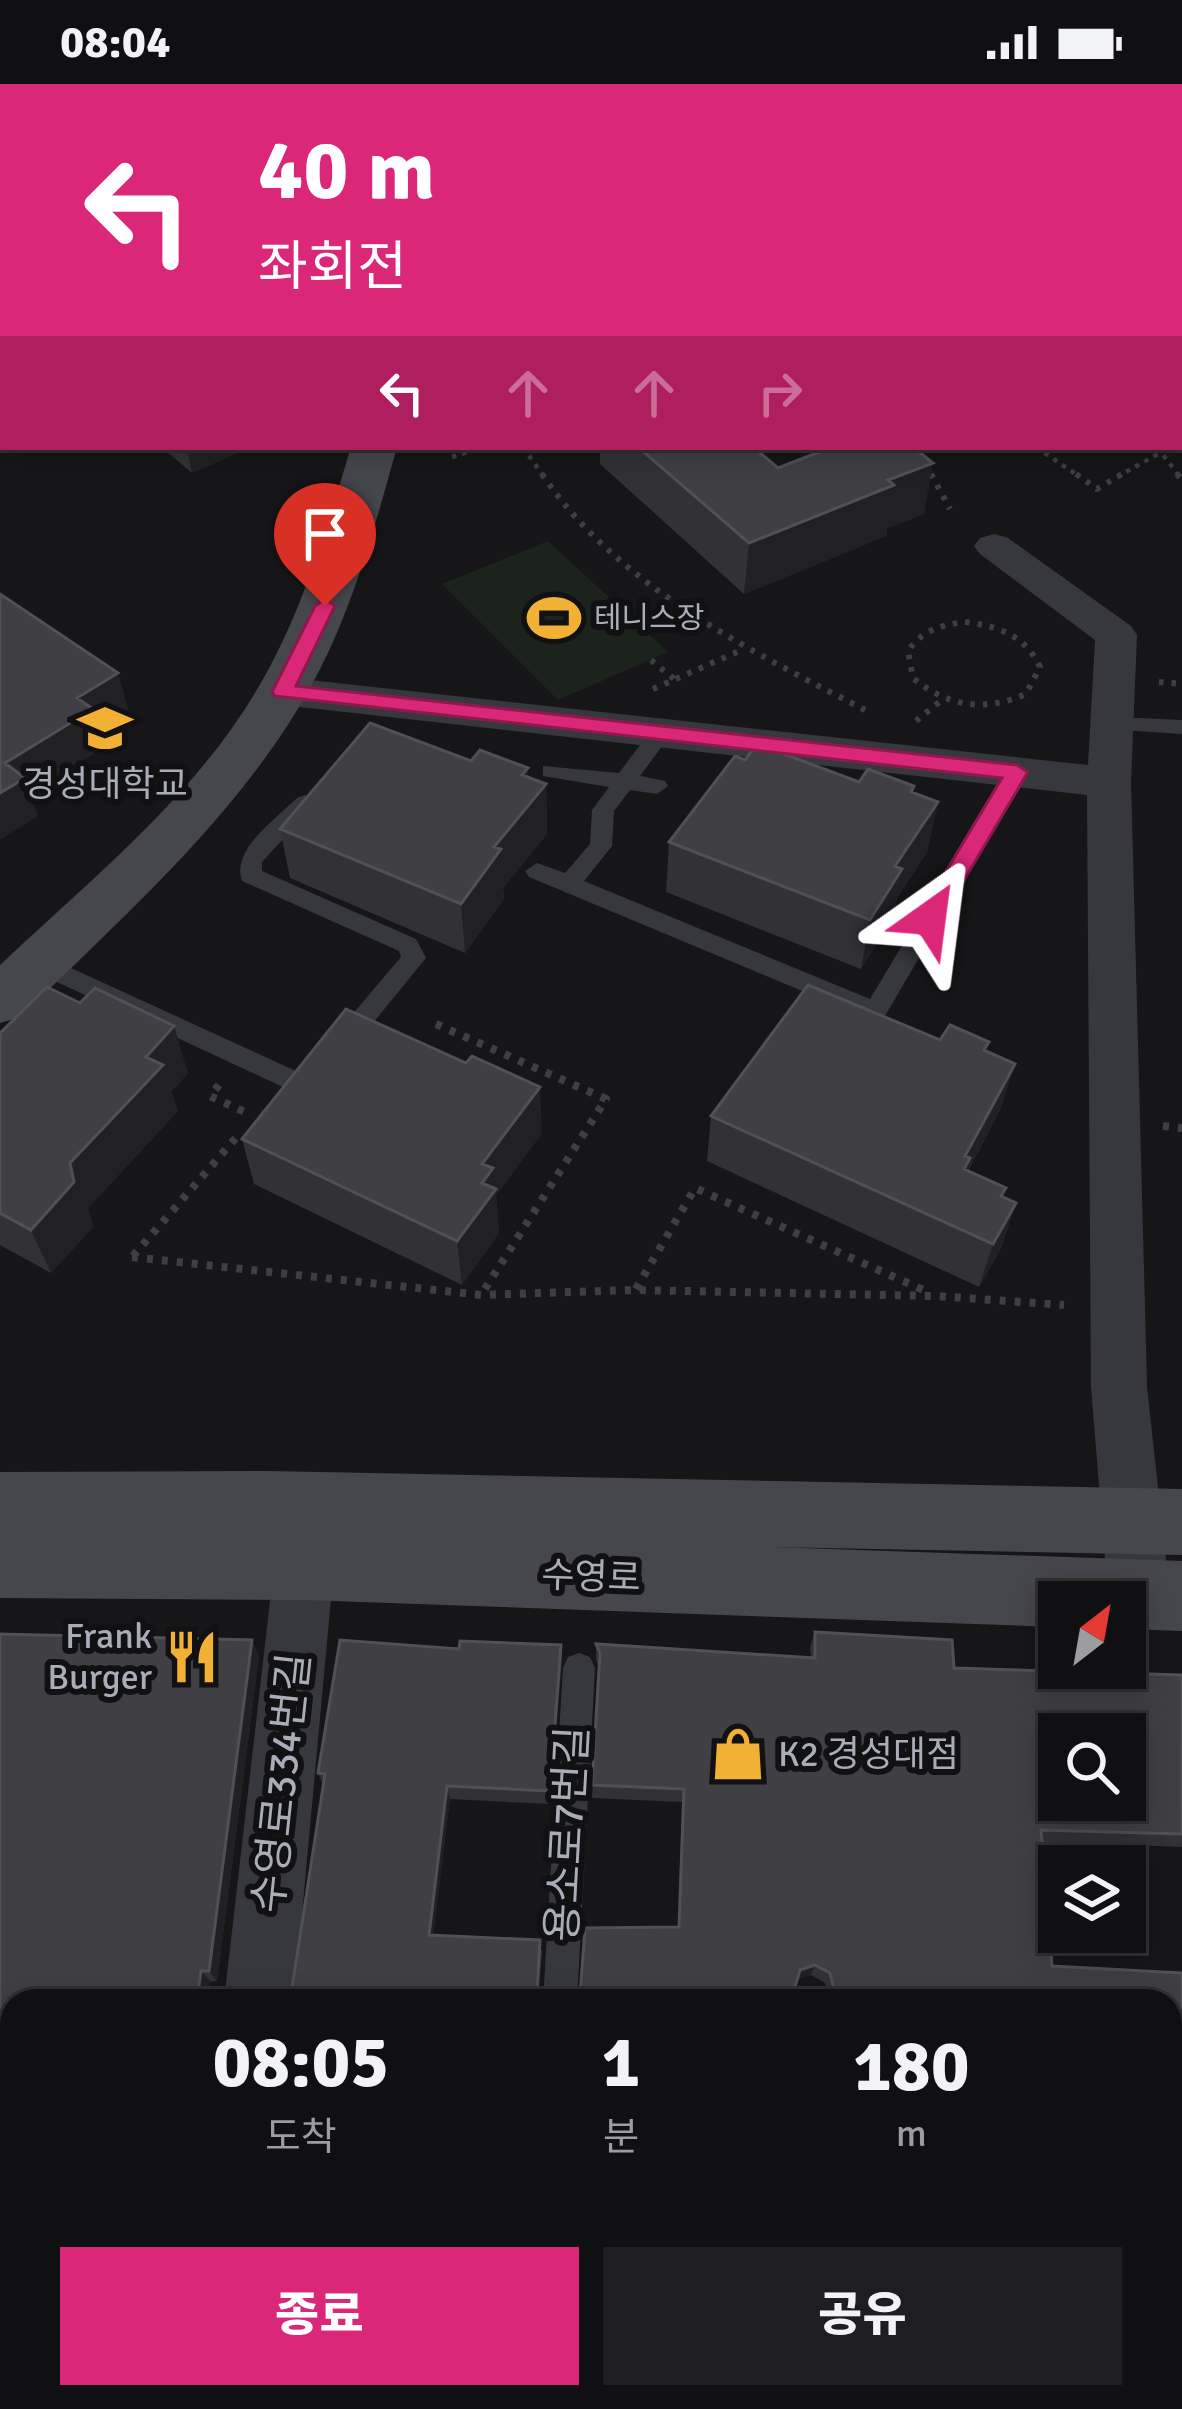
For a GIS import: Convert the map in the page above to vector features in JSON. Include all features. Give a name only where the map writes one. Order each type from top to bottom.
[{"type":"main road","points":[[0,1001],[222,778],[282,692],[325,606],[373,450]]},
{"type":"main road","name":"수영로","points":[[0,1505],[293,1504],[1157,1522]]},
{"type":"main road","name":"수영로","points":[[0,1564],[304,1566],[1160,1596]]},
{"type":"street","points":[[994,546],[1116,635],[1109,782],[1117,1306],[1157,1522],[1160,1596]]},
{"type":"street","points":[[282,692],[1109,782]]},
{"type":"street","name":"수영로334번길","points":[[260,1989],[304,1566]]},
{"type":"lane","points":[[1115,724],[1182,728]]},
{"type":"lane","points":[[567,886],[601,845],[603,810],[660,734]]},
{"type":"lane","points":[[551,771],[657,786]]},
{"type":"lane","points":[[857,1039],[1017,772]]},
{"type":"lane","points":[[38,963],[294,1081],[315,1076],[414,958],[408,944],[250,875],[250,860],[320,788]]},
{"type":"lane","points":[[537,871],[875,1011]]},
{"type":"lane","name":"용소로7번길","points":[[561,1989],[579,1668]]},
{"type":"path","points":[[452,457],[474,450]]},
{"type":"path","points":[[525,450],[572,518],[682,607],[745,648],[874,714]]},
{"type":"path","points":[[1040,450],[1097,489],[1158,450],[1182,480]]},
{"type":"path","points":[[927,468],[950,509]]},
{"type":"path","points":[[907,729],[943,699],[988,706],[1010,702],[1036,682],[1040,668],[1034,653],[1022,640],[986,624],[944,624],[927,630],[908,652],[907,665],[926,690],[943,699]]},
{"type":"path","points":[[579,723],[745,648]]},
{"type":"path","points":[[651,660],[674,679]]},
{"type":"path","points":[[436,1024],[606,1099],[481,1295]]},
{"type":"path","points":[[210,1096],[245,1112]]},
{"type":"path","points":[[242,1132],[132,1257],[481,1295],[635,1290],[937,1296],[1117,1306]]},
{"type":"path","points":[[635,1290],[695,1188],[937,1296]]},
{"type":"shaded area","name":"테니스장","points":[[548,541],[668,652],[558,700],[442,584]]},
{"type":"building","points":[[641,450],[757,450],[778,468],[824,450],[917,450],[933,463],[888,480],[894,485],[749,543]]},
{"type":"building","points":[[0,594],[118,673],[77,698],[93,709],[5,763],[25,778],[0,793]]},
{"type":"building","points":[[370,723],[471,761],[480,750],[528,768],[522,775],[546,784],[494,847],[501,849],[461,904],[280,829]]},
{"type":"building","points":[[757,744],[859,782],[868,769],[914,786],[911,792],[938,802],[895,866],[902,869],[870,920],[669,842],[735,756],[745,760]]},
{"type":"building","points":[[808,985],[940,1040],[950,1025],[989,1042],[984,1050],[1015,1064],[965,1156],[970,1158],[964,1169],[1006,1188],[1001,1196],[1016,1203],[993,1244],[711,1116]]},
{"type":"building","points":[[47,987],[80,1003],[95,988],[174,1026],[146,1057],[163,1065],[70,1163],[74,1182],[31,1230],[0,1213],[0,1033]]},
{"type":"building","points":[[346,1009],[466,1063],[472,1056],[540,1087],[482,1164],[493,1168],[482,1183],[496,1189],[457,1241],[242,1139]]},
{"type":"building","points":[[815,1632],[952,1640],[954,1668],[1038,1671],[1038,1689],[1146,1689],[1146,1674],[1182,1675],[1182,1834],[1041,1830],[1038,1953],[1051,1953],[1052,1966],[1182,1973],[1182,1989],[834,1989],[830,1973],[815,1965],[800,1970],[794,1989],[580,1989],[585,1928],[679,1927],[684,1789],[592,1785],[600,1653],[596,1644],[815,1658]]},
{"type":"building","points":[[0,1634],[252,1640],[209,1971],[201,1971],[199,1989],[0,1989]]},
{"type":"building","points":[[340,1640],[459,1649],[460,1641],[561,1645],[550,1791],[447,1786],[429,1935],[540,1940],[537,1989],[292,1989],[325,1774],[318,1773]]},
{"type":"place","name":"테니스장","points":[[554,618]]},
{"type":"place","name":"경성대학교","points":[[105,728]]},
{"type":"place","name":"Frank Burger","points":[[192,1657]]},
{"type":"place","name":"K2 경성대점","points":[[738,1754]]},
{"type":"route","points":[[325,606],[282,692],[1017,772],[930,918]]}]
